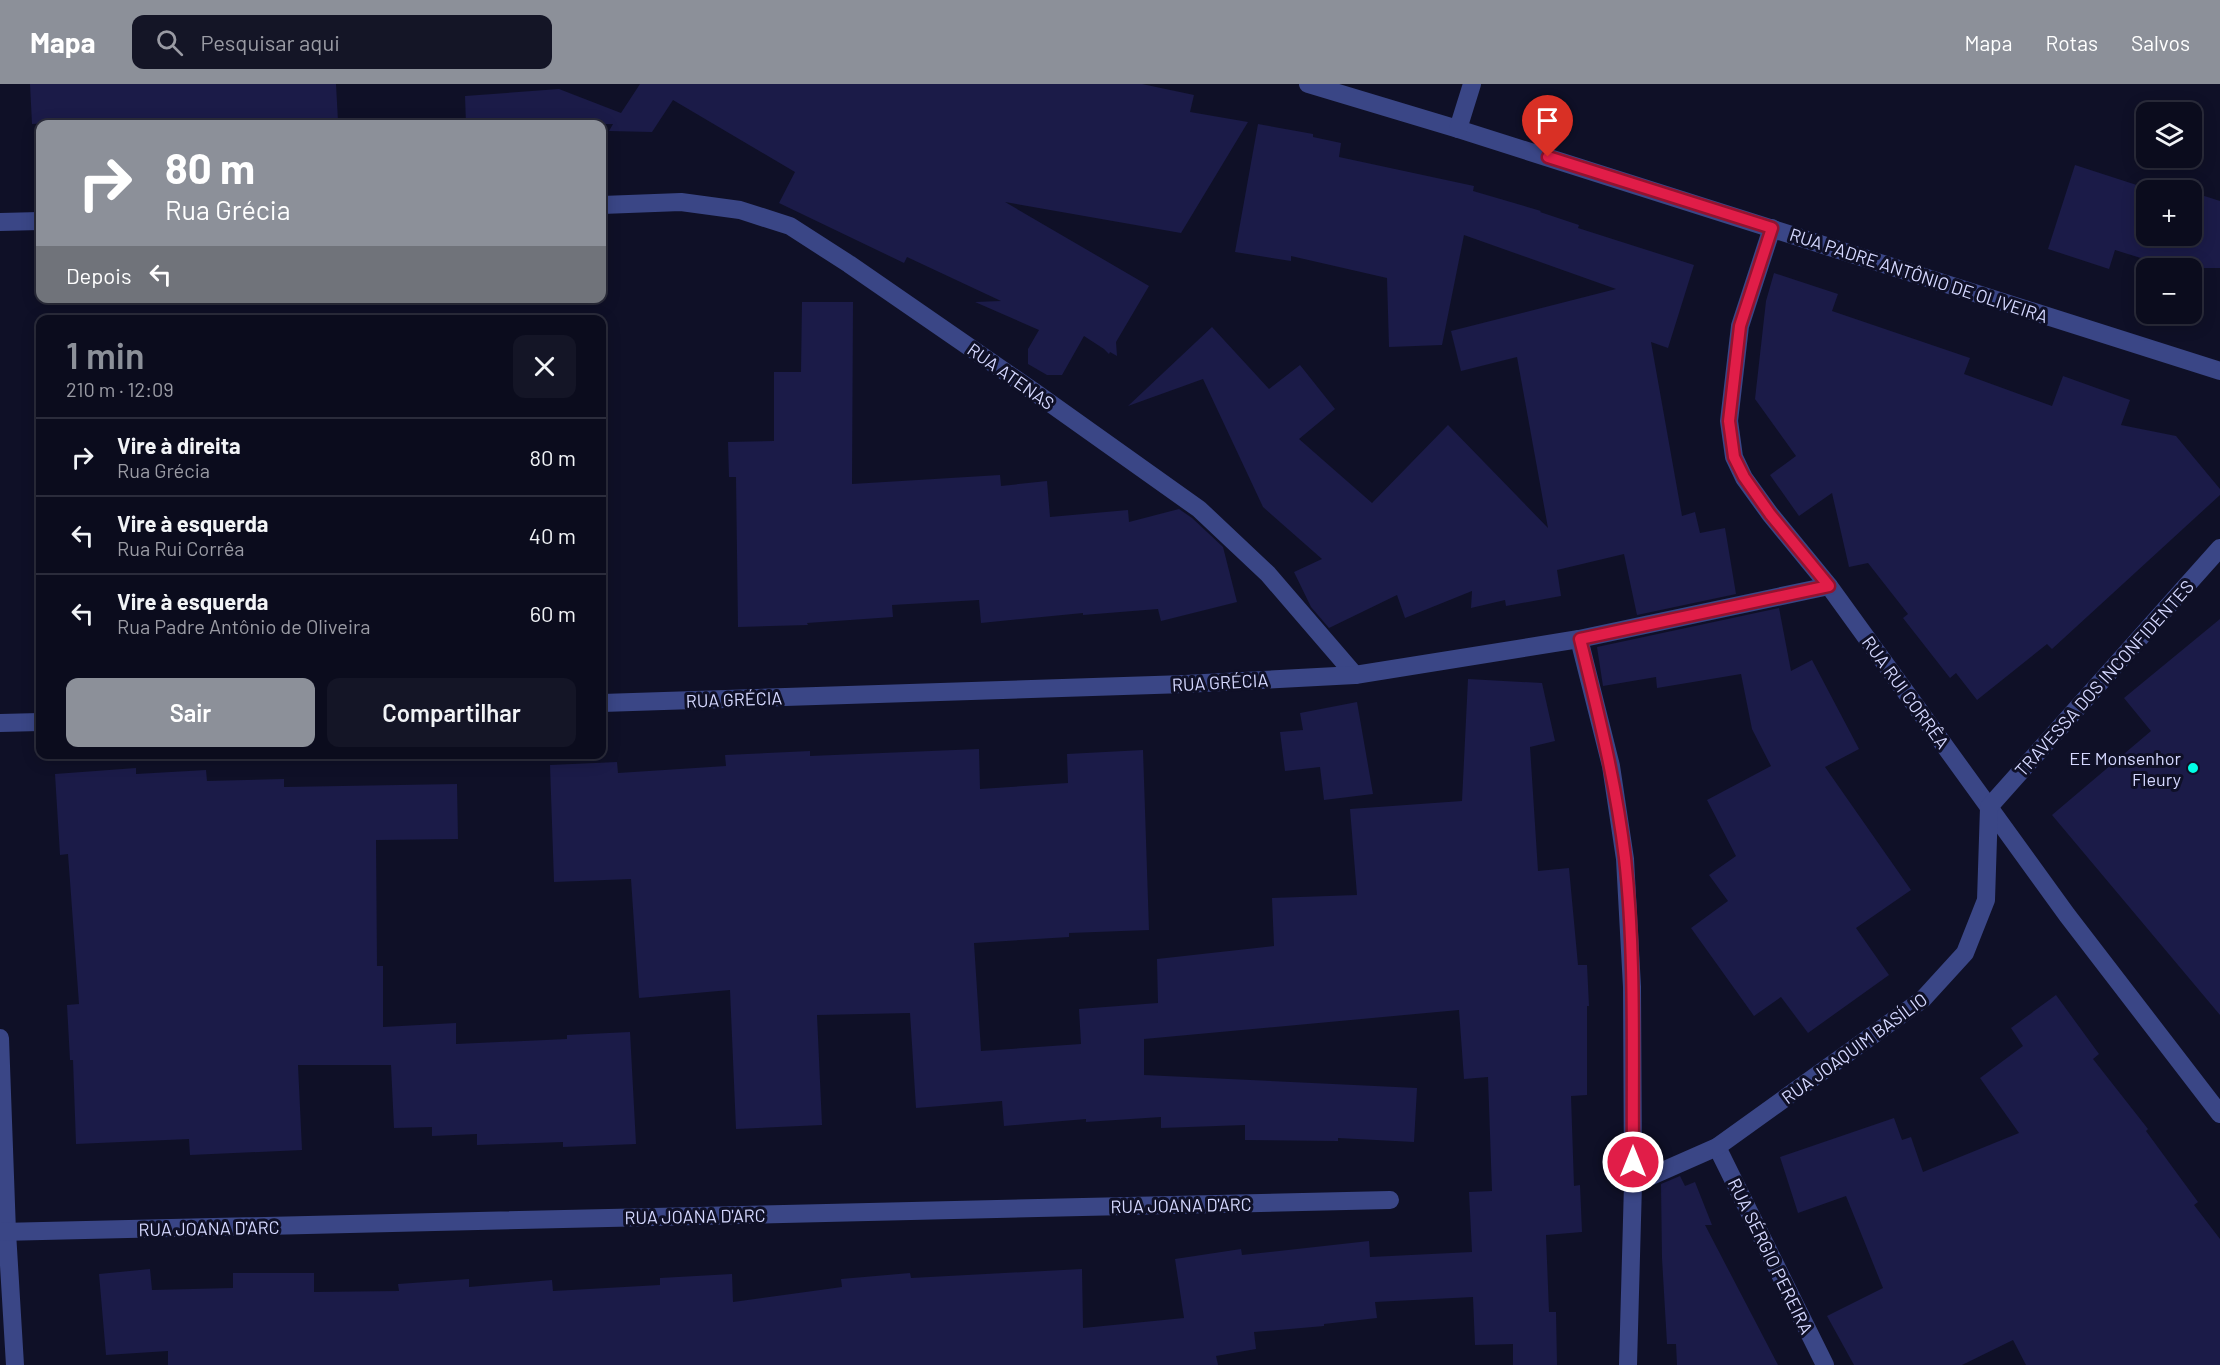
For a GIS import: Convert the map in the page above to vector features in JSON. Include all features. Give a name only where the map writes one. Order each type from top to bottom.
[{"type":"street","name":"RUA PADRE ANTÔNIO DE OLIVEIRA","points":[[1308,84],[1458,129],[2220,371]]},
{"type":"street","points":[[1458,129],[1472,84]]},
{"type":"street","name":"RUA ATENAS","points":[[606,206],[681,202],[740,210],[790,226],[1033,391],[1199,509],[1268,574],[1355,675]]},
{"type":"street","points":[[0,222],[36,221]]},
{"type":"street","name":"RUA RUI CORRÊA","points":[[1772,228],[1740,326],[1729,421],[1734,457],[1744,477],[1770,514],[1829,586],[2067,915],[2220,1114]]},
{"type":"street","name":"TRAVESSA DOS INCONFIDENTES","points":[[1989,807],[2220,548]]},
{"type":"street","name":"RUA GRÉCIA","points":[[606,703],[1185,684],[1355,675],[1580,639],[1829,586]]},
{"type":"street","points":[[1580,639],[1611,766],[1625,859],[1632,987],[1633,1185],[1628,1365]]},
{"type":"street","points":[[0,723],[36,722]]},
{"type":"street","name":"RUA JOAQUIM BASÍLIO","points":[[1633,1185],[1717,1147],[1923,999],[1965,953],[1986,900],[1989,807]]},
{"type":"street","points":[[0,1038],[4,1232],[15,1365]]},
{"type":"street","name":"RUA SÉRGIO PEREIRA","points":[[1717,1147],[1825,1365]]},
{"type":"street","name":"RUA JOANA D'ARC","points":[[4,1232],[1390,1200]]},
{"type":"building","points":[[30,84],[336,84],[338,120],[135,120],[135,118],[36,120],[36,124],[32,124]]},
{"type":"building","points":[[640,84],[1142,84],[1194,95],[1190,112],[1248,122],[1181,233],[1005,202],[1149,286],[1116,342],[1117,356],[1110,352],[1109,354],[1084,336],[1062,375],[1047,375],[1028,364],[1028,349],[1039,330],[975,302],[1001,301],[907,257],[904,263],[779,203],[795,172],[673,100],[652,132],[609,131],[613,124],[606,124],[606,120],[466,120],[465,96],[559,89],[621,113]]},
{"type":"building","points":[[1258,124],[1313,134],[1313,137],[1341,143],[1339,157],[1474,186],[1473,191],[1541,211],[1579,225],[1578,228],[1694,265],[1668,348],[1651,342],[1682,516],[1695,512],[1700,533],[1725,528],[1736,594],[1637,615],[1624,554],[1557,570],[1561,596],[1506,606],[1505,600],[1471,608],[1472,591],[1405,618],[1397,595],[1329,628],[1311,607],[1294,572],[1322,559],[1263,507],[1203,379],[1128,406],[1212,327],[1269,389],[1300,365],[1335,409],[1299,439],[1372,503],[1448,425],[1548,528],[1517,357],[1461,371],[1451,331],[1616,289],[1464,235],[1442,345],[1389,347],[1387,278],[1291,256],[1291,261],[1235,252]]},
{"type":"building","points":[[2075,165],[2136,185],[2136,246],[2202,246],[2202,195],[2220,201],[2220,268],[2202,268],[2202,258],[2141,258],[2115,250],[2109,269],[2048,249]]},
{"type":"building","points":[[1774,273],[1838,294],[1832,311],[1970,358],[1964,374],[2052,406],[2063,376],[2130,400],[2121,425],[2176,436],[2220,489],[2220,495],[2052,649],[2047,644],[1977,700],[1956,673],[1950,678],[1903,618],[1908,614],[1868,563],[1849,567],[1832,493],[1799,516],[1770,475],[1796,456],[1755,399],[1766,301]]},
{"type":"building","points":[[802,302],[853,302],[852,484],[1000,475],[1001,486],[1047,481],[1050,517],[1128,510],[1129,522],[1179,509],[1223,547],[1237,602],[1161,621],[1158,609],[1083,615],[1083,613],[981,623],[979,600],[892,605],[893,617],[807,623],[808,625],[738,627],[736,477],[729,477],[728,442],[774,441],[774,372],[801,372]]},
{"type":"building","points":[[1779,608],[1791,671],[1812,660],[1859,749],[1825,767],[1911,890],[1856,928],[1889,975],[1808,1033],[1781,997],[1754,1016],[1691,928],[1728,901],[1709,875],[1736,856],[1707,800],[1771,766],[1752,729],[1741,674],[1657,688],[1656,677],[1603,686],[1597,647]]},
{"type":"building","points":[[2220,619],[2220,1015],[2052,815],[2151,731],[2124,698]]},
{"type":"building","points":[[1468,679],[1542,683],[1555,741],[1530,747],[1538,871],[1569,868],[1578,965],[1587,965],[1589,1006],[1587,1006],[1587,1095],[1571,1096],[1574,1186],[1580,1185],[1582,1232],[1546,1235],[1549,1312],[1556,1312],[1557,1365],[1513,1365],[1513,1344],[1475,1345],[1473,1297],[1375,1302],[1377,1318],[1324,1324],[1324,1326],[1254,1332],[1256,1349],[1216,1356],[1218,1365],[168,1365],[168,1351],[106,1355],[99,1274],[150,1269],[152,1290],[233,1288],[233,1273],[314,1273],[314,1292],[399,1291],[398,1284],[469,1279],[469,1287],[552,1280],[553,1291],[660,1285],[660,1278],[732,1274],[733,1302],[842,1287],[841,1279],[910,1273],[911,1278],[1082,1269],[1083,1328],[1184,1318],[1175,1259],[1241,1249],[1242,1255],[1369,1241],[1370,1257],[1472,1252],[1469,1192],[1492,1191],[1488,1077],[1464,1079],[1459,1010],[1144,1039],[1144,1075],[1417,1088],[1414,1142],[1338,1138],[1338,1141],[1245,1140],[1245,1125],[1161,1128],[1161,1117],[1086,1122],[1086,1119],[1004,1126],[1002,1101],[916,1108],[910,1013],[817,1015],[822,1125],[736,1129],[730,990],[639,998],[631,879],[554,882],[550,765],[617,762],[618,773],[726,766],[725,755],[810,751],[810,756],[979,749],[980,789],[1068,783],[1067,754],[1143,750],[1149,930],[1069,933],[1069,937],[974,943],[981,1051],[1081,1044],[1079,1009],[1158,1003],[1157,959],[1274,946],[1272,898],[1357,895],[1350,809],[1462,801]]},
{"type":"building","points":[[1357,702],[1373,794],[1324,800],[1320,767],[1285,771],[1280,732],[1303,730],[1300,713]]},
{"type":"building","points":[[136,768],[136,774],[206,770],[207,781],[284,779],[284,787],[457,784],[458,839],[376,840],[377,966],[383,966],[383,1027],[456,1023],[456,1044],[567,1039],[567,1035],[630,1032],[636,1144],[563,1147],[563,1142],[477,1145],[477,1134],[432,1136],[432,1127],[394,1128],[391,1065],[298,1065],[302,1150],[190,1155],[189,1139],[76,1144],[73,1060],[70,1060],[67,1005],[79,1004],[68,854],[60,855],[55,774]]},
{"type":"building","points":[[2056,995],[2099,1054],[2093,1059],[2148,1129],[2146,1131],[2198,1202],[2194,1205],[2220,1239],[2220,1365],[2026,1365],[2013,1340],[1962,1365],[1854,1365],[1827,1316],[1883,1288],[1846,1196],[1798,1213],[1780,1157],[1894,1118],[1902,1140],[1911,1137],[1923,1172],[2019,1133],[1980,1078],[2023,1046],[2011,1028]]},
{"type":"building","points":[[1680,1176],[1685,1186],[1695,1182],[1712,1225],[1705,1225],[1778,1365],[1677,1365],[1676,1344],[1667,1344],[1661,1184]]},
{"type":"place","name":"EE Monsenhor Fleury","points":[[2193,768]]},
{"type":"route","points":[[1548,157],[1772,228],[1740,326],[1729,421],[1734,457],[1744,477],[1770,514],[1829,586],[1580,639],[1611,766],[1625,859],[1632,987],[1633,1162]]}]
